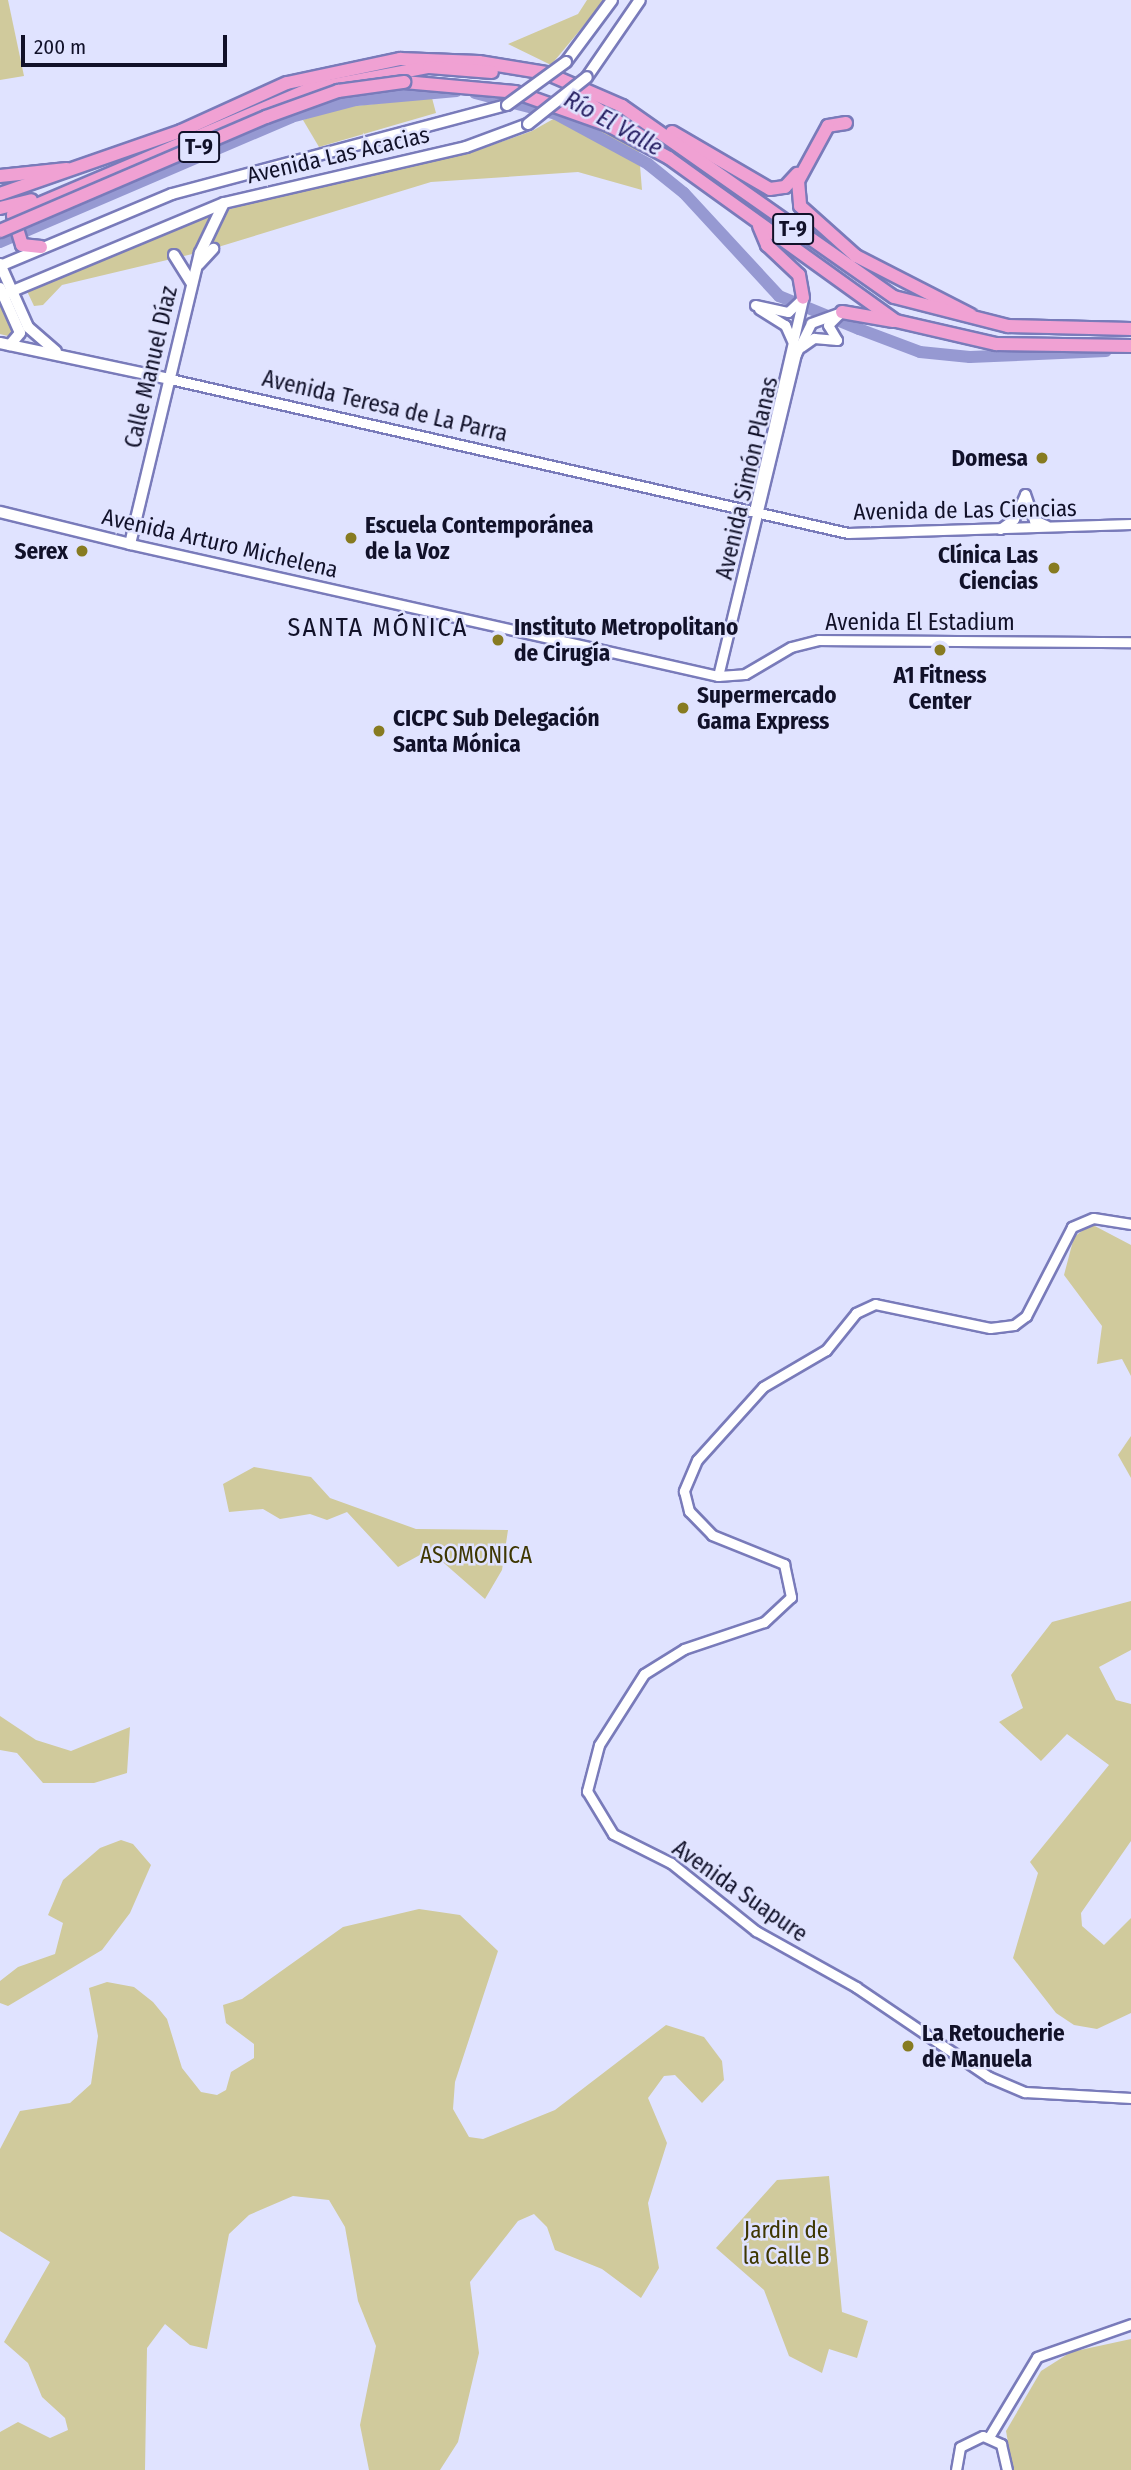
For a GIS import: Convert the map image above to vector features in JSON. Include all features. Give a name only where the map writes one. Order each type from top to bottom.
[{"type":"highway","name":"T-9","points":[[0,194],[85,167],[287,83],[400,59],[449,59],[546,73],[622,106],[771,189],[792,182],[829,115]]},
{"type":"highway","points":[[41,247],[22,245],[13,217],[69,190],[307,90],[429,67],[553,84],[639,130],[669,158]]},
{"type":"highway","name":"T-9","points":[[0,232],[266,117],[338,91],[404,82],[515,92],[608,125],[669,158],[759,226],[896,321]]},
{"type":"highway","name":"T-9","points":[[622,106],[870,284],[933,311],[980,322],[1131,329]]},
{"type":"highway","points":[[846,123],[828,127],[798,181],[800,206],[856,256],[980,322]]},
{"type":"highway","points":[[0,176],[85,167]]},
{"type":"highway","points":[[0,208],[69,190]]},
{"type":"highway","points":[[759,226],[767,245],[799,275],[803,298]]},
{"type":"highway","name":"T-9","points":[[842,312],[896,321],[996,344],[1131,346]]},
{"type":"highway","name":"T-9","points":[[964,338],[1131,340]]},
{"type":"main road","name":"Avenida Las Acacias","points":[[0,265],[218,180],[507,105],[566,62],[612,0]]},
{"type":"main road","name":"Avenida Las Acacias","points":[[5,291],[224,203],[466,147],[528,124],[587,77],[640,0]]},
{"type":"main road","points":[[218,180],[224,203]]},
{"type":"main road","name":"Calle Manuel Díaz","points":[[130,544],[195,270],[206,237],[224,203]]},
{"type":"main road","points":[[195,270],[215,248],[206,237]]},
{"type":"main road","points":[[174,255],[192,284]]},
{"type":"main road","points":[[0,265],[5,291],[20,334],[5,344]]},
{"type":"main road","points":[[5,291],[33,334],[65,356]]},
{"type":"main road","name":"Avenida Teresa de La Parra","points":[[5,344],[170,379]]},
{"type":"main road","name":"Avenida Arturo Michelena","points":[[0,512],[130,544]]},
{"type":"street","points":[[792,341],[785,325],[755,305],[788,312],[803,298]]},
{"type":"street","name":"Avenida Simón Planas","points":[[757,511],[803,298]]},
{"type":"street","points":[[796,354],[814,338],[837,340],[828,325],[842,312]]},
{"type":"street","name":"Avenida Simón Planas","points":[[718,676],[796,354],[811,323],[842,312]]},
{"type":"street","name":"Avenida Teresa de La Parra","points":[[170,379],[757,511]]},
{"type":"street","points":[[1000,529],[1014,519],[1025,494],[1034,520],[1051,527]]},
{"type":"street","name":"Avenida de Las Ciencias","points":[[757,511],[857,534],[1131,524]]},
{"type":"street","name":"Avenida Arturo Michelena","points":[[130,544],[718,676]]},
{"type":"street","name":"Avenida El Estadium","points":[[718,676],[745,674],[791,647],[819,640],[1131,642]]},
{"type":"street","name":"Avenida Suapure","points":[[1131,1224],[1093,1218],[1072,1227],[1026,1316],[1014,1325],[990,1328],[875,1304],[856,1313],[826,1350],[763,1387],[693,1465],[684,1491],[689,1511],[712,1535],[785,1564],[791,1597],[764,1622],[684,1649],[644,1674],[599,1745],[587,1791],[613,1834],[671,1863],[756,1931],[856,1987],[989,2077],[1025,2092],[1131,2098]]},
{"type":"street","points":[[956,2470],[964,2442],[989,2437],[1037,2357],[1131,2324]]},
{"type":"street","points":[[989,2437],[1006,2450],[1007,2470]]},
{"type":"green space","points":[[0,0],[8,0],[24,76],[0,80]]},
{"type":"green space","points":[[587,0],[605,0],[551,65],[508,44],[578,14]]},
{"type":"green space","points":[[432,98],[436,113],[319,147],[303,120],[335,108]]},
{"type":"green space","points":[[578,105],[638,141],[642,190],[578,172],[431,182],[205,251],[62,285],[43,305],[34,306],[26,289],[186,222],[322,182],[472,152],[532,131]]},
{"type":"green space","points":[[0,303],[14,332],[12,337],[0,334]]},
{"type":"green space","points":[[1091,1224],[1131,1245],[1131,1376],[1122,1359],[1097,1364],[1102,1326],[1064,1275],[1074,1237]]},
{"type":"green space","points":[[1131,1436],[1131,1478],[1118,1455]]},
{"type":"green space","name":"ASOMONICA","points":[[254,1467],[311,1477],[330,1498],[416,1529],[508,1530],[502,1570],[485,1599],[429,1550],[398,1567],[347,1512],[327,1520],[310,1514],[280,1519],[263,1509],[229,1512],[223,1484]]},
{"type":"green space","points":[[1131,1601],[1131,1650],[1099,1667],[1116,1700],[1131,1704],[1131,1841],[1081,1913],[1082,1926],[1104,1945],[1131,1918],[1131,2013],[1097,2029],[1074,2025],[1056,2013],[1013,1958],[1038,1873],[1030,1862],[1109,1765],[1067,1734],[1041,1761],[999,1722],[1023,1708],[1011,1675],[1052,1622]]},
{"type":"green space","points":[[0,1716],[36,1740],[71,1751],[130,1727],[127,1773],[94,1783],[43,1783],[17,1753],[0,1750]]},
{"type":"green space","points":[[121,1840],[133,1844],[151,1865],[130,1913],[102,1950],[8,2006],[0,2003],[0,1981],[18,1967],[55,1954],[63,1923],[48,1915],[63,1880],[100,1848]]},
{"type":"green space","points":[[419,1909],[460,1915],[498,1951],[455,2082],[453,2109],[469,2137],[483,2139],[555,2110],[666,2025],[704,2037],[722,2061],[724,2080],[702,2103],[675,2075],[664,2076],[648,2098],[667,2143],[648,2203],[659,2268],[641,2298],[602,2269],[555,2250],[547,2227],[534,2214],[518,2221],[470,2282],[479,2353],[458,2442],[440,2470],[369,2470],[360,2425],[376,2346],[358,2301],[345,2227],[329,2200],[293,2196],[249,2215],[229,2234],[207,2349],[190,2345],[165,2324],[147,2348],[145,2470],[0,2470],[0,2432],[18,2422],[50,2438],[68,2430],[65,2418],[42,2397],[28,2363],[4,2342],[50,2262],[0,2231],[0,2149],[20,2111],[70,2103],[91,2084],[98,2036],[89,1988],[107,1982],[134,1987],[153,2002],[167,2019],[182,2068],[201,2092],[217,2095],[226,2090],[231,2072],[254,2058],[254,2044],[226,2023],[223,2005],[242,1999],[343,1927]]},
{"type":"green space","name":"Jardin de la Calle B","points":[[829,2176],[842,2312],[868,2321],[857,2358],[829,2349],[822,2373],[789,2356],[764,2290],[716,2248],[777,2180]]},
{"type":"green space","points":[[1131,2339],[1131,2470],[1013,2470],[1006,2431],[1041,2371],[1071,2352]]},
{"type":"waterway","name":"Río El Valle","points":[[0,242],[291,117],[356,100],[457,91]]},
{"type":"waterway","name":"Río El Valle","points":[[475,93],[556,114],[648,164],[684,193],[779,296],[859,329],[920,352],[970,357],[1106,351]]},
{"type":"place","name":"Domesa","points":[[1042,458]]},
{"type":"place","name":"Escuela Contemporánea de la Voz","points":[[351,538]]},
{"type":"place","name":"Serex","points":[[82,551]]},
{"type":"place","name":"Clínica Las Ciencias","points":[[1054,568]]},
{"type":"place","name":"Instituto Metropolitano de Cirugía","points":[[498,640]]},
{"type":"place","name":"A1 Fitness Center","points":[[940,650]]},
{"type":"place","name":"Supermercado Gama Express","points":[[683,708]]},
{"type":"place","name":"CICPC Sub Delegación Santa Mónica","points":[[379,731]]},
{"type":"place","name":"La Retoucherie de Manuela","points":[[908,2046]]},
{"type":"district","name":"SANTA MÓNICA","points":[[378,628]]}]
